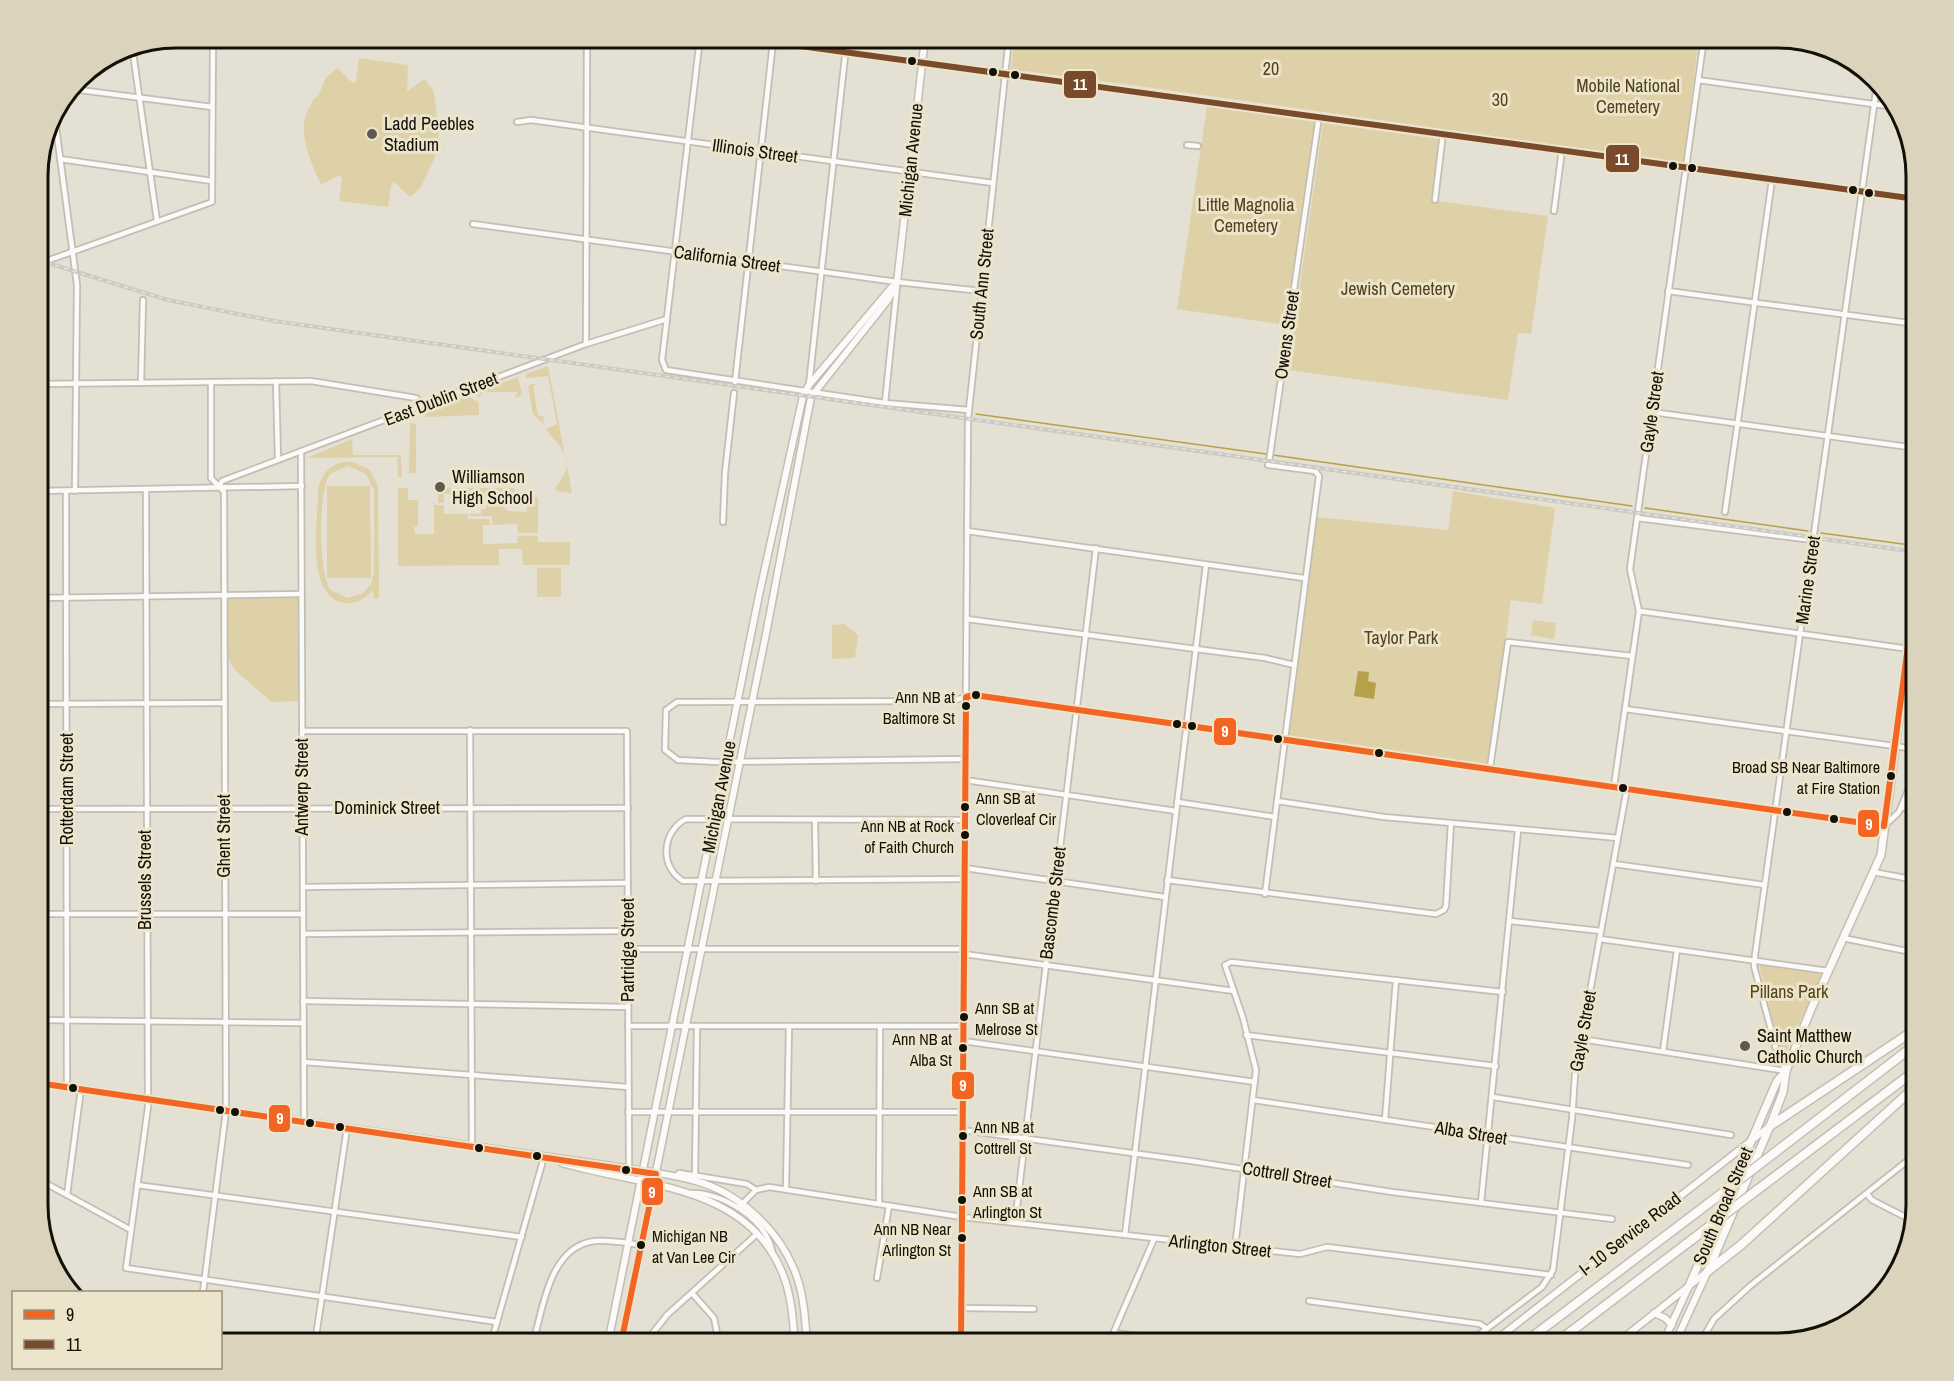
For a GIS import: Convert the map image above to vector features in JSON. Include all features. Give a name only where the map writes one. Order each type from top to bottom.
[{"type":"highway","points":[[1770,1126],[1906,1036]]},
{"type":"highway","points":[[1538,1333],[1906,1052]]},
{"type":"highway","points":[[1570,1333],[1906,1078]]},
{"type":"highway","points":[[1708,1271],[1741,1245],[1906,1096]]},
{"type":"main road","points":[[816,48],[1906,197]]},
{"type":"main road","name":"Michigan Avenue","points":[[623,1333],[813,393],[880,309],[897,282],[924,48]]},
{"type":"main road","name":"Michigan Avenue","points":[[610,1333],[762,584],[807,388],[897,282]]},
{"type":"main road","name":"South Broad Street","points":[[1680,1333],[1770,1126],[1783,1092],[1786,1071],[1828,971],[1881,855],[1906,662]]},
{"type":"main road","name":"South Broad Street","points":[[1668,1333],[1777,1081],[1786,1071]]},
{"type":"main road","points":[[663,1078],[674,1082]]},
{"type":"main road","points":[[48,1084],[629,1169],[715,1188],[740,1206],[776,1239],[794,1268],[804,1306],[806,1333]]},
{"type":"main road","name":"I- 10 Service Road","points":[[1506,1333],[1770,1126]]},
{"type":"main road","points":[[544,1157],[691,1193],[719,1204],[757,1234],[772,1255],[789,1294],[794,1333]]},
{"type":"main road","points":[[1631,1333],[1708,1271]]},
{"type":"main road","points":[[1654,1314],[1665,1318],[1672,1325]]},
{"type":"street","points":[[48,260],[212,202],[213,48]]},
{"type":"street","points":[[586,344],[587,48]]},
{"type":"street","points":[[699,48],[667,319],[664,365],[666,370],[735,382],[807,388],[813,393],[885,403],[969,410]]},
{"type":"street","points":[[735,382],[772,48]]},
{"type":"street","points":[[807,388],[846,48]]},
{"type":"street","name":"South Ann Street","points":[[967,619],[969,410],[1008,48]]},
{"type":"street","name":"Gayle Street","points":[[1614,786],[1639,611],[1630,574],[1703,48]]},
{"type":"street","points":[[133,56],[157,221]]},
{"type":"street","points":[[1698,80],[1884,105]]},
{"type":"street","points":[[82,90],[212,107]]},
{"type":"street","name":"Marine Street","points":[[1786,1071],[1778,1056],[1755,962],[1876,94]]},
{"type":"street","name":"Owens Street","points":[[1304,578],[1318,476],[1315,471],[1268,465],[1319,116]]},
{"type":"street","name":"Illinois Street","points":[[517,122],[531,120],[587,127],[993,183]]},
{"type":"street","points":[[56,131],[77,285],[75,491]]},
{"type":"street","points":[[1435,200],[1443,134]]},
{"type":"street","points":[[1187,145],[1197,146]]},
{"type":"street","points":[[1554,211],[1562,150]]},
{"type":"street","points":[[60,159],[212,181]]},
{"type":"street","points":[[1725,512],[1772,180]]},
{"type":"street","name":"California Street","points":[[473,224],[821,272],[981,291]]},
{"type":"street","points":[[885,403],[897,282]]},
{"type":"street","points":[[1668,291],[1906,322]]},
{"type":"street","points":[[141,382],[143,300]]},
{"type":"street","points":[[880,309],[894,315]]},
{"type":"street","name":"East Dublin Street","points":[[219,487],[222,481],[425,404],[586,344],[667,319]]},
{"type":"street","points":[[276,381],[278,460]]},
{"type":"street","points":[[48,384],[310,381],[416,398],[425,404]]},
{"type":"street","name":"Ghent Street","points":[[203,1291],[226,1111],[224,492],[211,478],[211,382]]},
{"type":"street","points":[[723,522],[725,473],[734,393]]},
{"type":"street","points":[[1652,412],[1906,446]]},
{"type":"street","name":"Antwerp Street","points":[[301,452],[304,1122]]},
{"type":"street","points":[[48,491],[302,486]]},
{"type":"street","name":"Brussels Street","points":[[146,490],[145,915],[148,1107],[126,1268],[205,1280]]},
{"type":"street","name":"Rotterdam Street","points":[[66,491],[67,1087]]},
{"type":"street","points":[[1637,518],[1813,540]]},
{"type":"street","points":[[967,531],[1304,578],[1265,894]]},
{"type":"street","name":"Bascombe Street","points":[[1015,1223],[1096,548]]},
{"type":"street","points":[[1125,1235],[1206,565]]},
{"type":"street","points":[[48,598],[301,594]]},
{"type":"street","points":[[1639,611],[1906,648]]},
{"type":"street","points":[[961,1333],[967,619],[1194,651],[1265,658],[1294,665]]},
{"type":"street","points":[[1490,768],[1508,642],[1632,656]]},
{"type":"street","points":[[965,759],[726,762],[678,760],[666,750],[666,710],[676,702],[928,701],[955,700],[975,695],[1884,825],[1901,807],[1906,796]]},
{"type":"street","points":[[48,704],[225,703]]},
{"type":"street","points":[[1625,709],[1906,748]]},
{"type":"street","points":[[302,731],[470,730],[469,932],[472,1146]]},
{"type":"street","name":"Partridge Street","points":[[470,730],[627,731],[629,1169]]},
{"type":"street","points":[[965,780],[1176,811]]},
{"type":"street","name":"Gayle Street","points":[[1551,1275],[1569,1148],[1581,1039],[1628,788]]},
{"type":"street","points":[[1277,801],[1367,815],[1618,838]]},
{"type":"street","points":[[1177,802],[1275,817]]},
{"type":"street","points":[[1901,807],[1906,808]]},
{"type":"street","name":"Dominick Street","points":[[48,809],[628,808]]},
{"type":"street","points":[[964,879],[682,881],[669,869],[666,849],[678,823],[686,819],[965,820]]},
{"type":"street","points":[[815,820],[816,881]]},
{"type":"street","points":[[1167,880],[1265,894],[1338,900],[1370,908],[1436,914],[1444,910],[1451,824]]},
{"type":"street","points":[[1481,1203],[1518,830]]},
{"type":"street","points":[[1614,864],[1766,885]]},
{"type":"street","points":[[965,867],[1165,897]]},
{"type":"street","points":[[1873,872],[1906,878]]},
{"type":"street","points":[[303,887],[628,883]]},
{"type":"street","points":[[48,914],[303,914]]},
{"type":"street","points":[[1510,921],[1601,931]]},
{"type":"street","points":[[303,934],[629,931]]},
{"type":"street","points":[[1843,938],[1906,951]]},
{"type":"street","points":[[1600,939],[1828,971]]},
{"type":"street","points":[[628,949],[964,951],[1046,966],[1234,991]]},
{"type":"street","points":[[1663,1052],[1677,950]]},
{"type":"street","points":[[1235,1247],[1256,1070],[1234,991],[1224,965],[1231,962],[1503,992]]},
{"type":"street","points":[[1385,1120],[1396,980]]},
{"type":"street","points":[[303,1001],[628,1007]]},
{"type":"street","points":[[48,1020],[303,1023]]},
{"type":"street","points":[[628,1026],[963,1026]]},
{"type":"street","points":[[695,1175],[697,1026]]},
{"type":"street","points":[[786,1190],[789,1026]]},
{"type":"street","points":[[740,1206],[756,1190],[769,1187],[879,1204],[880,1026]]},
{"type":"street","points":[[1246,1035],[1496,1066]]},
{"type":"street","points":[[1581,1039],[1786,1071]]},
{"type":"street","points":[[963,1041],[1255,1082]]},
{"type":"street","points":[[304,1062],[628,1087]]},
{"type":"street","points":[[67,1195],[81,1089]]},
{"type":"street","points":[[1493,1097],[1731,1135]]},
{"type":"street","name":"Alba Street","points":[[1253,1100],[1688,1165]]},
{"type":"street","points":[[628,1112],[962,1112]]},
{"type":"street","points":[[317,1333],[346,1128]]},
{"type":"street","name":"Cottrell Street","points":[[962,1130],[1481,1203],[1612,1219]]},
{"type":"street","points":[[494,1333],[544,1157]]},
{"type":"street","points":[[1706,1333],[1714,1319],[1723,1310],[1906,1163]]},
{"type":"street","points":[[676,1178],[679,1173],[695,1175],[747,1184],[756,1190]]},
{"type":"street","points":[[48,1185],[131,1230]]},
{"type":"street","points":[[137,1185],[522,1237]]},
{"type":"street","points":[[691,1193],[717,1196],[740,1206],[770,1241],[772,1255]]},
{"type":"street","points":[[1867,1194],[1872,1200],[1905,1217]]},
{"type":"street","name":"Arlington Street","points":[[879,1204],[962,1217],[1154,1239],[1300,1254],[1327,1247],[1551,1275]]},
{"type":"street","points":[[877,1278],[889,1206]]},
{"type":"street","points":[[654,1333],[667,1316],[757,1234]]},
{"type":"street","points":[[1114,1333],[1154,1239]]},
{"type":"street","points":[[536,1333],[553,1277],[567,1254],[595,1241],[642,1245]]},
{"type":"street","points":[[1482,1333],[1542,1287],[1551,1275]]},
{"type":"street","points":[[205,1280],[497,1322]]},
{"type":"street","points":[[692,1293],[714,1318],[717,1333]]},
{"type":"street","points":[[1309,1301],[1480,1324],[1487,1329]]},
{"type":"street","points":[[961,1308],[1034,1309]]},
{"type":"green space","name":"Mobile National Cemetery","points":[[1013,48],[1698,48],[1683,163],[1011,69]]},
{"type":"green space","name":"Ladd Peebles Stadium","points":[[359,58],[408,65],[407,91],[425,79],[434,92],[440,125],[435,157],[421,187],[410,197],[394,182],[391,186],[388,207],[339,201],[342,179],[340,175],[321,185],[310,159],[305,139],[304,128],[308,110],[314,98],[318,96],[326,78],[337,68],[353,83],[356,81]]},
{"type":"green space","name":"Little Magnolia Cemetery","points":[[1207,106],[1315,122],[1285,325],[1177,309]]},
{"type":"green space","name":"Jewish Cemetery","points":[[1323,123],[1439,139],[1431,200],[1548,216],[1531,334],[1518,333],[1508,400],[1288,370]]},
{"type":"green space","points":[[548,366],[565,455],[546,429],[557,424],[548,376],[526,378],[526,374]]},
{"type":"green space","points":[[518,377],[522,394],[519,397],[515,397],[518,392],[484,392],[479,397],[474,393]]},
{"type":"green space","points":[[530,384],[537,384],[533,386],[538,416],[544,416],[543,424],[533,414],[528,387]]},
{"type":"green space","points":[[468,396],[479,403],[479,415],[425,417],[425,412]]},
{"type":"green space","points":[[410,423],[416,424],[416,473],[409,473]]},
{"type":"green space","points":[[352,439],[353,455],[401,455],[402,477],[398,477],[397,457],[307,458]]},
{"type":"green space","points":[[346,462],[353,462],[370,470],[378,487],[379,598],[374,598],[373,590],[353,603],[345,603],[332,598],[324,588],[316,556],[319,485],[329,469]],"holes":[[[348,466],[366,474],[374,491],[374,572],[371,584],[363,593],[348,598],[331,590],[327,582],[321,532],[323,496],[330,474]]]},
{"type":"green space","points":[[567,464],[572,493],[556,491]]},
{"type":"green space","points":[[327,486],[370,486],[371,578],[327,578]]},
{"type":"green space","points":[[398,488],[408,488],[408,500],[418,500],[418,526],[414,527],[415,534],[434,534],[434,505],[444,505],[444,514],[468,514],[468,519],[489,519],[490,525],[483,525],[483,544],[517,543],[518,536],[538,536],[538,542],[570,542],[570,565],[523,565],[522,549],[499,549],[499,565],[398,566]]},
{"type":"green space","points":[[438,488],[514,488],[516,494],[503,494],[503,505],[507,511],[527,512],[527,500],[536,497],[538,498],[538,533],[518,533],[517,524],[492,525],[492,516],[470,516],[470,514],[481,514],[481,509],[486,509],[486,499],[481,499],[481,494],[444,494],[444,503],[438,503]]},
{"type":"green space","name":"Taylor Park","points":[[1453,491],[1555,508],[1542,604],[1511,600],[1489,766],[1285,740],[1316,517],[1448,530]]},
{"type":"green space","points":[[537,568],[561,568],[561,597],[537,597]]},
{"type":"green space","points":[[301,594],[302,701],[272,702],[236,671],[224,652],[224,595]]},
{"type":"green space","points":[[1533,620],[1556,623],[1554,639],[1531,635]]},
{"type":"green space","points":[[844,624],[858,635],[855,658],[832,659],[832,625]]},
{"type":"green space","name":"Pillans Park","points":[[1759,965],[1822,974],[1784,1056],[1781,1054]]},
{"type":"shaded area","points":[[1358,671],[1369,672],[1368,681],[1376,683],[1374,699],[1354,696]]},
{"type":"waterway","points":[[976,414],[1266,454]]},
{"type":"waterway","points":[[1273,455],[1632,506]]},
{"type":"waterway","points":[[1645,508],[1808,531]]},
{"type":"waterway","points":[[1821,533],[1906,544]]},
{"type":"railway","points":[[48,263],[168,300],[274,321],[1906,551]]},
{"type":"transit line","name":"11","points":[[815,48],[1906,198]]},
{"type":"transit line","name":"9","points":[[961,1333],[966,697],[974,695],[1884,826],[1906,661]]},
{"type":"transit line","name":"9","points":[[48,1084],[656,1174],[623,1333]]},
{"type":"place","name":"Ladd Peebles Stadium","points":[[372,134]]},
{"type":"place","name":"Williamson High School","points":[[440,487]]},
{"type":"place","name":"Ann NB at Baltimore St","points":[[966,706]]},
{"type":"place","name":"Broad SB Near Baltimore at Fire Station","points":[[1891,776]]},
{"type":"place","name":"Ann SB at Cloverleaf Cir","points":[[965,807]]},
{"type":"place","name":"Ann NB at Rock of Faith Church","points":[[965,835]]},
{"type":"place","name":"Ann SB at Melrose St","points":[[964,1017]]},
{"type":"place","name":"Saint Matthew Catholic Church","points":[[1745,1046]]},
{"type":"place","name":"Ann NB at Alba St","points":[[963,1048]]},
{"type":"place","name":"Ann NB at Cottrell St","points":[[963,1136]]},
{"type":"place","name":"Ann SB at Arlington St","points":[[962,1200]]},
{"type":"place","name":"Ann NB Near Arlington St","points":[[962,1238]]},
{"type":"place","name":"Michigan NB at Van Lee Cir","points":[[641,1245]]},
{"type":"park label","name":"20","points":[[1271,69]]},
{"type":"park label","name":"30","points":[[1500,100]]}]
